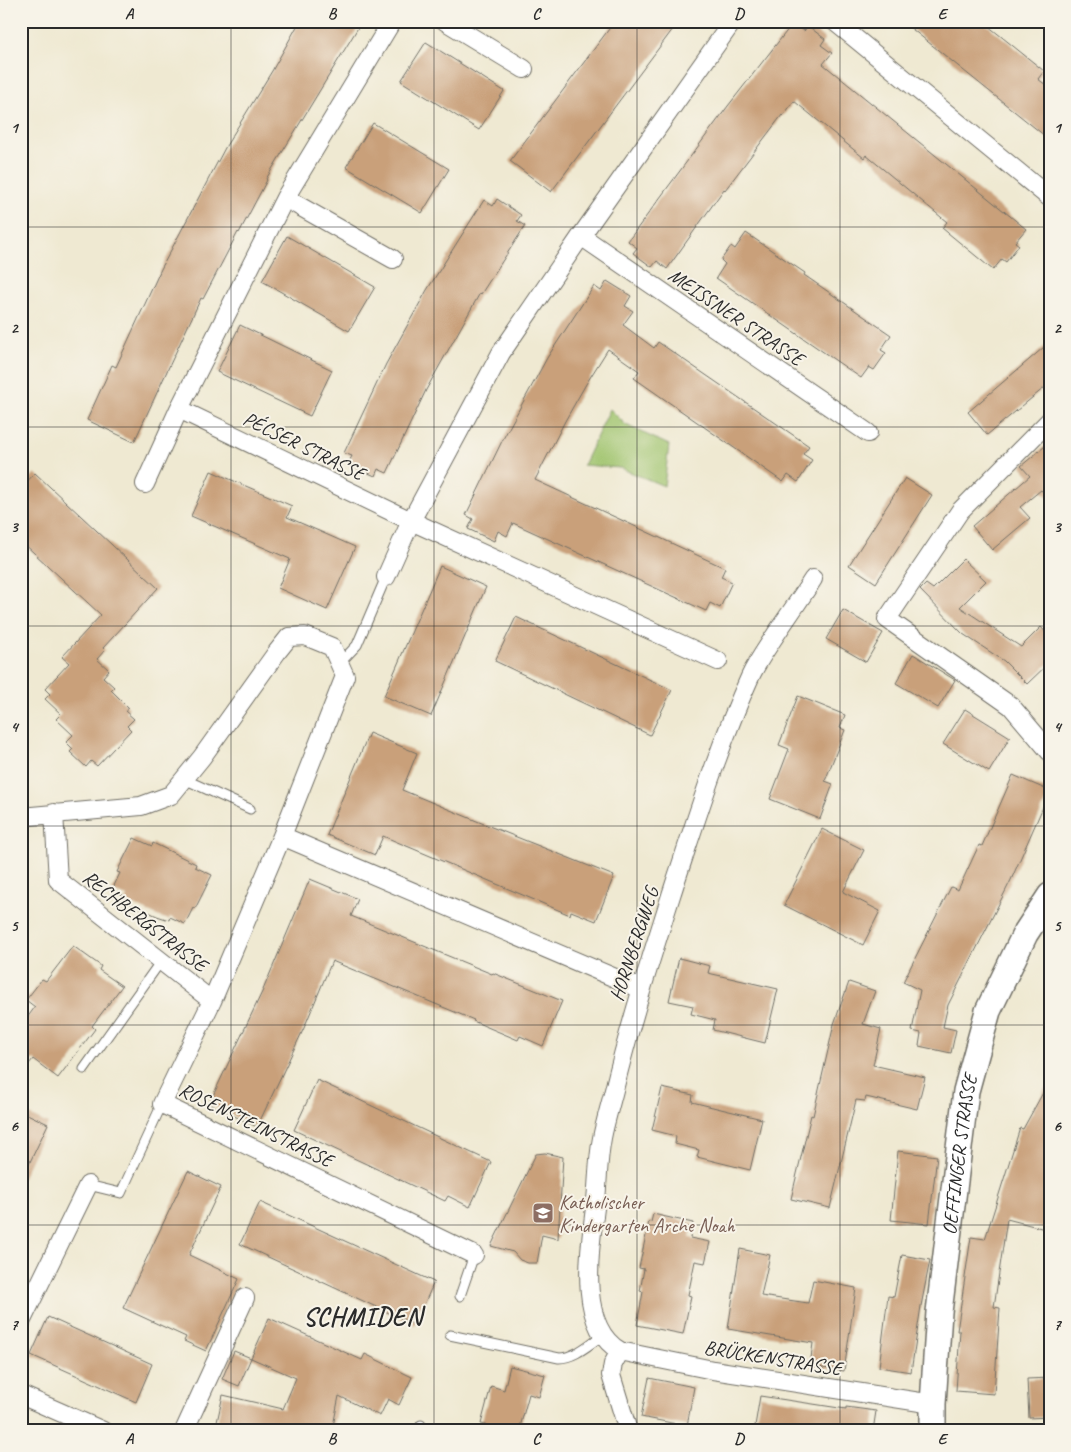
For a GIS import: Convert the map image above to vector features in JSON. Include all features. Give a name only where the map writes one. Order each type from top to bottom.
[{"type":"street","points":[[145,484],[178,409],[285,198],[392,21]]},
{"type":"street","points":[[445,21],[524,69]]},
{"type":"street","points":[[386,577],[411,521],[500,353],[733,21]]},
{"type":"street","points":[[834,21],[1050,198]]},
{"type":"street","points":[[285,198],[393,259]]},
{"type":"street","name":"MEISSNER STRASSE","points":[[581,236],[868,433]]},
{"type":"street","name":"PÉCSER STRASSE","points":[[178,409],[411,521]]},
{"type":"street","points":[[1050,420],[960,512],[887,619],[1011,706],[1050,752]]},
{"type":"street","points":[[411,521],[718,661]]},
{"type":"street","name":"HORNBERGWEG","points":[[611,1344],[593,1312],[589,1278],[590,1248],[602,1140],[619,1068],[641,989],[722,746],[751,675],[768,645],[813,580]]},
{"type":"street","name":"ROSENSTEINSTRASSE","points":[[21,817],[141,806],[171,795],[202,757],[276,652],[289,637],[305,636],[332,647],[345,676],[282,836],[212,1001],[162,1104],[474,1255]]},
{"type":"street","name":"RECHBERGSTRASSE","points":[[54,813],[58,880],[212,1001]]},
{"type":"street","points":[[282,836],[641,989]]},
{"type":"street","name":"OEFFINGER STRASSE","points":[[933,1431],[939,1312],[966,1091],[988,1011],[1025,934],[1050,896]]},
{"type":"street","points":[[21,1322],[88,1185]]},
{"type":"street","points":[[184,1431],[245,1298]]},
{"type":"street","points":[[611,1344],[613,1364],[610,1375],[628,1431]]},
{"type":"street","name":"BRÜCKENSTRASSE","points":[[611,1344],[713,1370],[933,1404]]},
{"type":"street","points":[[21,1395],[103,1431]]},
{"type":"lane","points":[[339,664],[357,645],[386,577]]},
{"type":"lane","points":[[184,779],[250,808]]},
{"type":"lane","points":[[84,1069],[161,961]]},
{"type":"lane","points":[[88,1185],[121,1193],[162,1104]]},
{"type":"lane","name":"ROSENSTEINSTRASSE","points":[[460,1296],[474,1255]]},
{"type":"lane","points":[[450,1335],[559,1358],[567,1358],[611,1344]]},
{"type":"green space","points":[[610,409],[626,425],[669,445],[664,486],[620,468],[583,465]]},
{"type":"building","points":[[300,21],[362,21],[266,179],[203,299],[201,298],[134,442],[87,420],[112,365],[116,367],[161,269],[226,146]]},
{"type":"building","points":[[615,21],[679,21],[551,192],[510,161]]},
{"type":"building","points":[[902,21],[982,21],[1044,71],[1038,79],[1050,88],[1050,140]]},
{"type":"building","points":[[793,23],[804,31],[808,26],[825,39],[821,45],[832,53],[823,64],[1026,229],[1015,242],[1019,245],[1006,262],[1002,259],[993,270],[942,228],[947,222],[866,155],[864,158],[794,101],[724,189],[667,269],[657,261],[652,267],[633,253],[637,248],[628,241],[728,106]]},
{"type":"building","points":[[426,42],[504,91],[479,130],[401,81]]},
{"type":"building","points":[[373,123],[449,169],[422,213],[346,167]]},
{"type":"building","points":[[497,199],[521,215],[517,221],[525,226],[480,293],[426,390],[387,473],[378,469],[375,476],[348,464],[352,456],[344,453],[386,364],[427,290],[484,200],[493,206]]},
{"type":"building","points":[[746,233],[891,335],[881,350],[886,353],[874,370],[869,367],[861,378],[716,278],[725,264],[721,260],[731,246],[735,249]]},
{"type":"building","points":[[287,236],[375,287],[349,331],[262,281]]},
{"type":"building","points":[[607,281],[631,296],[625,306],[633,311],[623,325],[654,348],[658,342],[809,446],[803,454],[812,460],[798,482],[788,475],[783,482],[634,378],[639,371],[608,349],[565,421],[535,480],[725,568],[721,577],[732,582],[720,608],[710,603],[706,611],[513,523],[507,536],[498,531],[494,541],[468,529],[473,519],[466,515],[503,439],[547,358],[594,286],[601,291]]},
{"type":"building","points":[[240,325],[332,370],[310,416],[217,372]]},
{"type":"building","points":[[1050,342],[1050,383],[987,435],[968,412]]},
{"type":"building","points":[[1050,442],[1050,499],[1041,490],[1020,507],[1030,518],[992,550],[972,526],[1030,476],[1021,466]]},
{"type":"building","points":[[211,471],[292,506],[287,517],[355,547],[327,610],[278,588],[290,559],[191,516]]},
{"type":"building","points":[[35,473],[158,588],[103,648],[105,650],[97,659],[109,670],[103,677],[114,687],[111,690],[129,708],[125,711],[134,719],[127,726],[131,730],[97,766],[91,761],[86,767],[70,752],[73,749],[66,742],[73,735],[56,719],[61,714],[45,699],[50,694],[45,689],[69,663],[62,657],[101,615],[21,541],[21,488]]},
{"type":"building","points":[[905,478],[932,495],[876,583],[849,565]]},
{"type":"building","points":[[963,559],[986,581],[960,607],[1021,647],[1041,627],[1050,637],[1050,662],[1027,684],[1004,661],[963,634],[920,590],[926,584],[933,589]]},
{"type":"building","points":[[440,566],[486,587],[431,716],[384,696]]},
{"type":"building","points":[[843,610],[883,633],[866,662],[826,639]]},
{"type":"building","points":[[516,617],[672,690],[650,735],[495,661]]},
{"type":"building","points":[[913,654],[955,680],[938,708],[896,683]]},
{"type":"building","points":[[798,696],[845,715],[840,728],[845,730],[825,781],[833,784],[820,819],[770,799],[789,749],[779,745]]},
{"type":"building","points":[[965,709],[1010,737],[989,772],[943,744]]},
{"type":"building","points":[[369,733],[417,753],[402,790],[614,876],[596,921],[571,911],[570,915],[383,836],[375,855],[327,835]]},
{"type":"building","points":[[1013,775],[1050,791],[1011,880],[948,1005],[943,1027],[956,1030],[951,1053],[919,1046],[921,1033],[912,1031],[920,990],[903,982],[951,887],[958,890],[979,845],[982,846]]},
{"type":"building","points":[[822,829],[864,850],[843,892],[880,911],[863,945],[784,905]]},
{"type":"building","points":[[134,838],[152,846],[153,843],[196,864],[195,867],[212,875],[195,909],[193,908],[185,924],[170,917],[169,920],[157,916],[125,901],[127,897],[112,890],[120,873],[117,872]]},
{"type":"building","points":[[310,879],[358,899],[351,916],[562,1001],[543,1046],[520,1036],[518,1040],[332,961],[304,1028],[257,1127],[209,1104],[263,990]]},
{"type":"building","points":[[73,946],[101,966],[99,970],[122,986],[92,1026],[95,1029],[58,1078],[33,1059],[21,1074],[21,1026],[35,1007],[26,1000],[42,979],[46,981]]},
{"type":"building","points":[[679,958],[710,966],[708,973],[778,989],[765,1043],[713,1030],[715,1020],[691,1014],[693,1006],[669,1001]]},
{"type":"building","points":[[849,982],[875,991],[863,1024],[881,1029],[873,1065],[925,1077],[917,1109],[866,1097],[865,1101],[856,1100],[830,1208],[791,1199],[811,1115],[813,1116],[834,1024]]},
{"type":"building","points":[[317,1080],[491,1162],[470,1207],[448,1196],[445,1201],[294,1130]]},
{"type":"building","points":[[1050,1080],[1050,1211],[1045,1229],[1007,1219],[994,1307],[1000,1308],[994,1394],[956,1391],[960,1331],[957,1331],[971,1237],[985,1239],[1020,1128],[1023,1129]]},
{"type":"building","points":[[662,1088],[693,1095],[692,1102],[762,1119],[750,1170],[697,1157],[699,1150],[675,1144],[676,1136],[652,1130]]},
{"type":"building","points":[[21,1111],[48,1124],[21,1181]]},
{"type":"building","points":[[898,1151],[937,1156],[929,1224],[891,1220]]},
{"type":"building","name":"Katholischer Kindergarten Arche Noah","points":[[545,1153],[563,1157],[558,1239],[542,1235],[537,1263],[528,1263],[520,1260],[513,1252],[491,1246],[536,1154]]},
{"type":"building","points":[[188,1171],[221,1187],[189,1255],[239,1279],[206,1351],[184,1341],[186,1337],[123,1308]]},
{"type":"building","points":[[260,1202],[434,1282],[415,1325],[240,1244]]},
{"type":"building","points":[[653,1214],[693,1223],[690,1238],[710,1242],[705,1263],[695,1261],[688,1295],[691,1296],[683,1334],[637,1325],[643,1292],[640,1291],[644,1269],[639,1268],[649,1221],[651,1222]]},
{"type":"building","points":[[740,1249],[770,1255],[761,1296],[808,1303],[813,1280],[856,1288],[844,1371],[810,1366],[813,1343],[728,1329]]},
{"type":"building","points":[[902,1255],[930,1260],[911,1372],[879,1367],[888,1296],[894,1297]]},
{"type":"building","points":[[48,1317],[152,1364],[136,1402],[31,1355]]},
{"type":"building","points":[[269,1318],[362,1360],[365,1354],[412,1377],[399,1405],[388,1399],[380,1416],[339,1396],[332,1431],[215,1431],[223,1395],[283,1409],[296,1378],[251,1358]]},
{"type":"building","points":[[234,1351],[251,1358],[239,1386],[222,1379]]},
{"type":"building","points":[[510,1366],[545,1375],[539,1397],[529,1394],[519,1431],[492,1431],[491,1426],[481,1424],[491,1386],[504,1390]]},
{"type":"building","points":[[649,1378],[694,1387],[687,1426],[641,1417]]},
{"type":"building","points":[[1050,1378],[1050,1417],[1029,1418],[1027,1379]]},
{"type":"building","points":[[760,1396],[846,1409],[846,1407],[876,1411],[873,1431],[787,1431],[755,1426]]},
{"type":"place","name":"Katholischer Kindergarten Arche Noah","points":[[543,1213]]},
{"type":"district","name":"SCHMIDEN","points":[[363,1317]]}]
